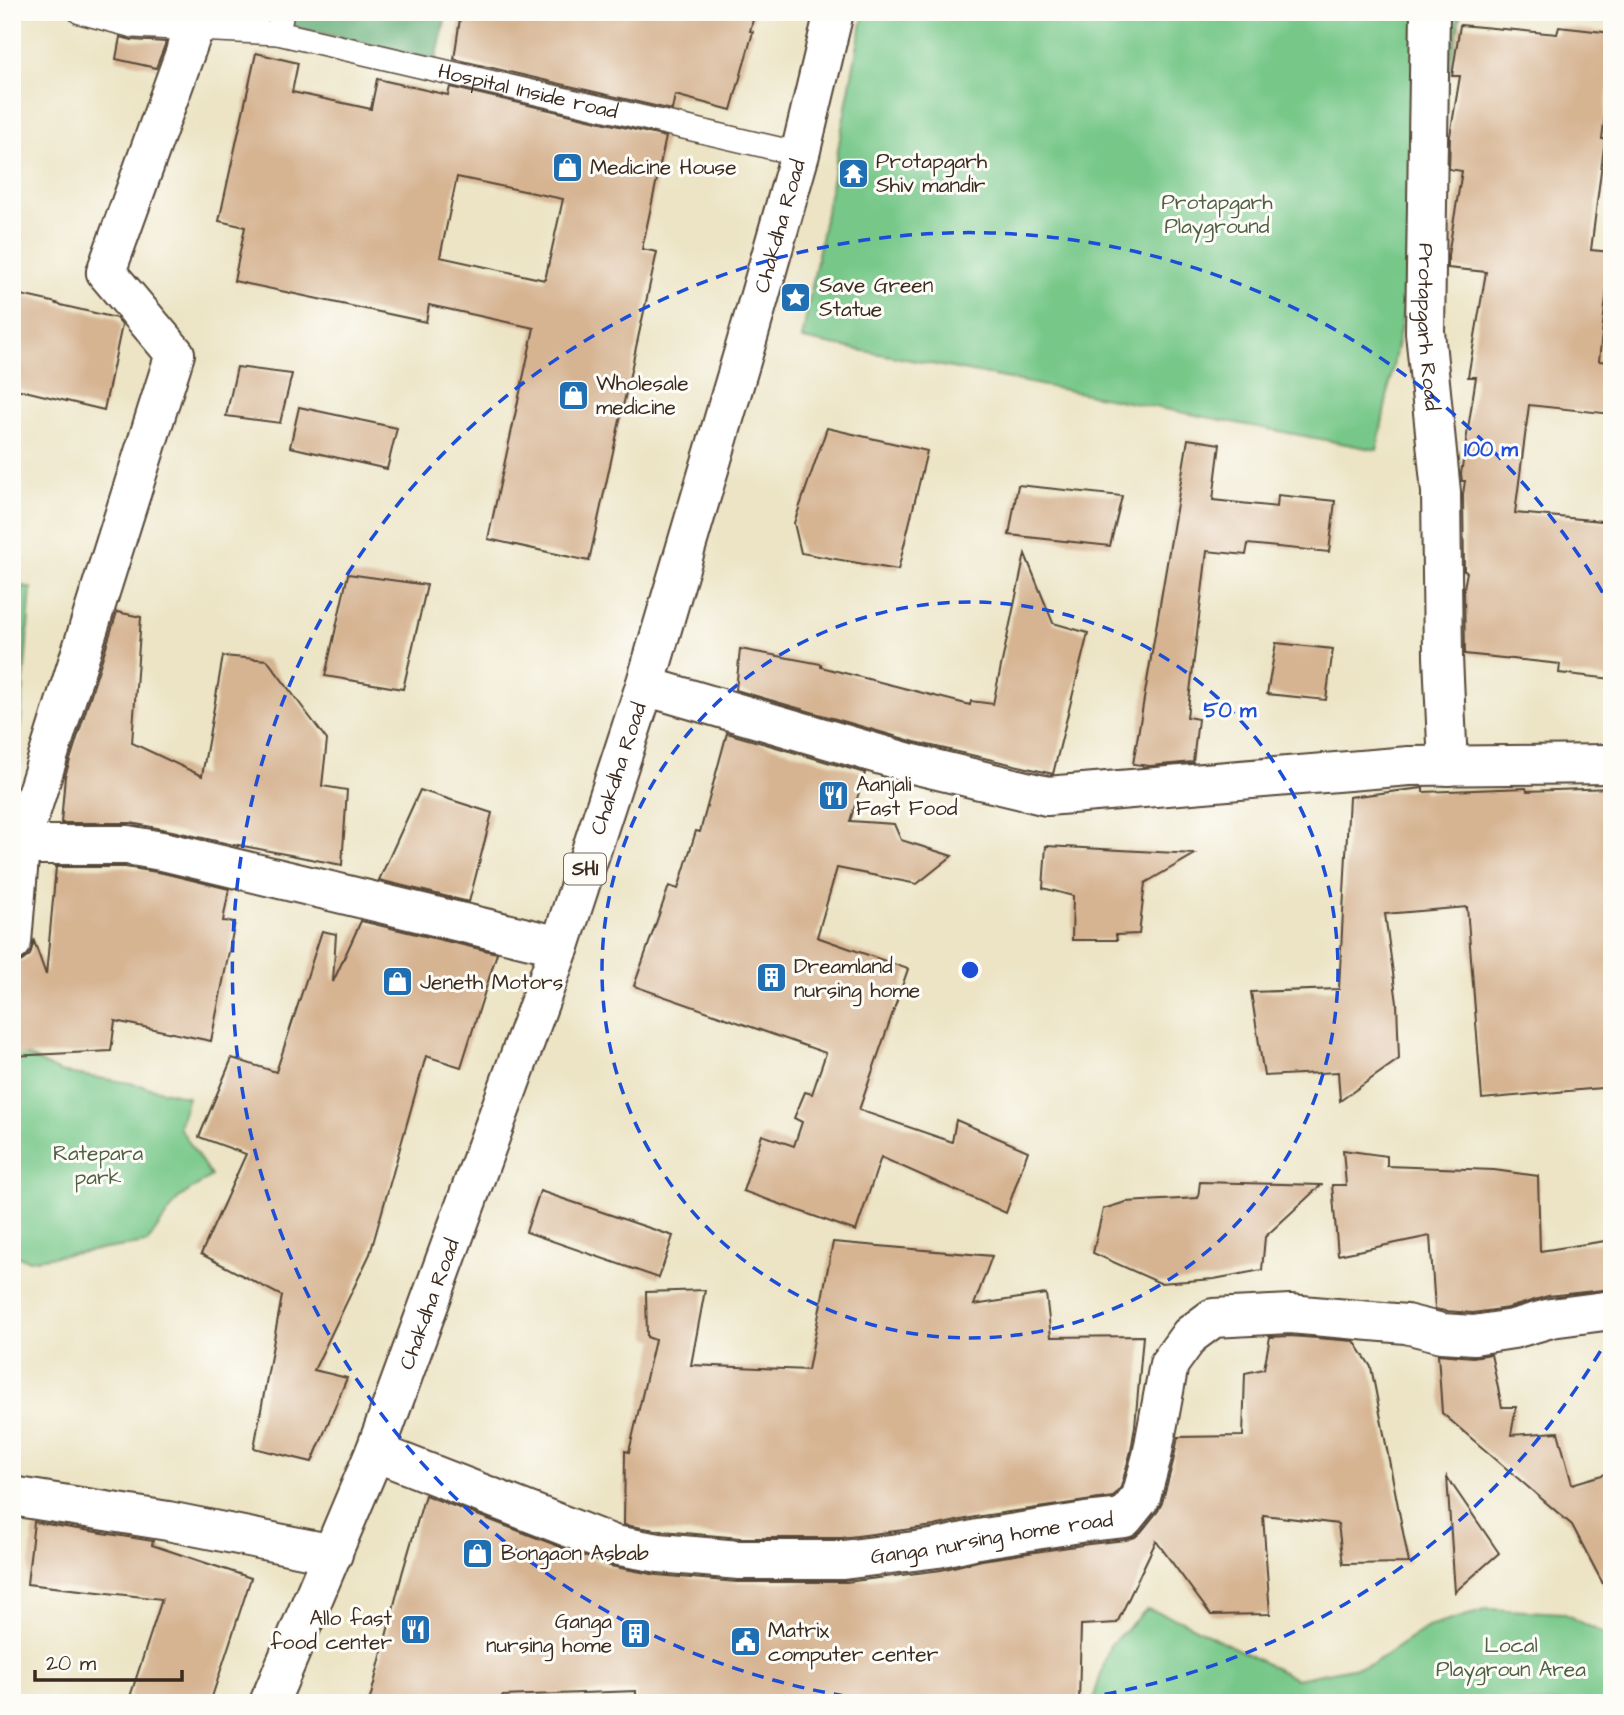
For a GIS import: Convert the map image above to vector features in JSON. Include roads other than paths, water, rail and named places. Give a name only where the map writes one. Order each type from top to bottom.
[{"type":"street","name":"Chakdha Road","points":[[269,1703],[375,1452],[560,946],[645,687],[747,344],[800,153],[834,12]]},
{"type":"street","name":"Protapgarh Road","points":[[1430,12],[1425,332],[1441,492],[1443,657],[1448,766]]},
{"type":"street","points":[[12,942],[16,845],[175,355],[106,271],[194,28]]},
{"type":"street","points":[[645,687],[909,763],[1047,796],[1409,766],[1612,764]]},
{"type":"street","points":[[16,845],[127,845],[167,852],[560,946]]},
{"type":"street","name":"Ganga nursing home road","points":[[375,1452],[614,1545],[659,1553],[739,1560],[854,1559],[1124,1518],[1141,1497],[1152,1456],[1169,1364],[1190,1335],[1213,1318],[1290,1314],[1406,1324],[1443,1333],[1474,1335],[1513,1329],[1551,1318],[1612,1310]]},
{"type":"street","points":[[12,1496],[168,1521],[333,1554]]},
{"type":"lane","name":"Hospital Inside road","points":[[80,12],[134,26],[194,28],[280,22],[800,153]]},
{"type":"place","name":"Medicine House","points":[[567,167]]},
{"type":"place","name":"Protapgarh Shiv mandir","points":[[853,173]]},
{"type":"place","name":"Save Green Statue","points":[[796,297]]},
{"type":"place","name":"Wholesale medicine","points":[[573,395]]},
{"type":"place","name":"Aanjali Fast Food","points":[[833,796]]},
{"type":"place","name":"Dreamland nursing home","points":[[771,978]]},
{"type":"place","name":"Jeneth Motors","points":[[397,982]]},
{"type":"place","name":"Bongaon Asbab","points":[[478,1553]]},
{"type":"place","name":"Allo fast food center","points":[[415,1630]]},
{"type":"place","name":"Ganga nursing home","points":[[635,1633]]},
{"type":"place","name":"Matrix computer center","points":[[745,1642]]},
{"type":"park label","name":"Protapgarh Playground","points":[[1217,214]]},
{"type":"park label","name":"Ratepara park","points":[[98,1165]]},
{"type":"park label","name":"Local Playgroun Area","points":[[1511,1657]]}]
